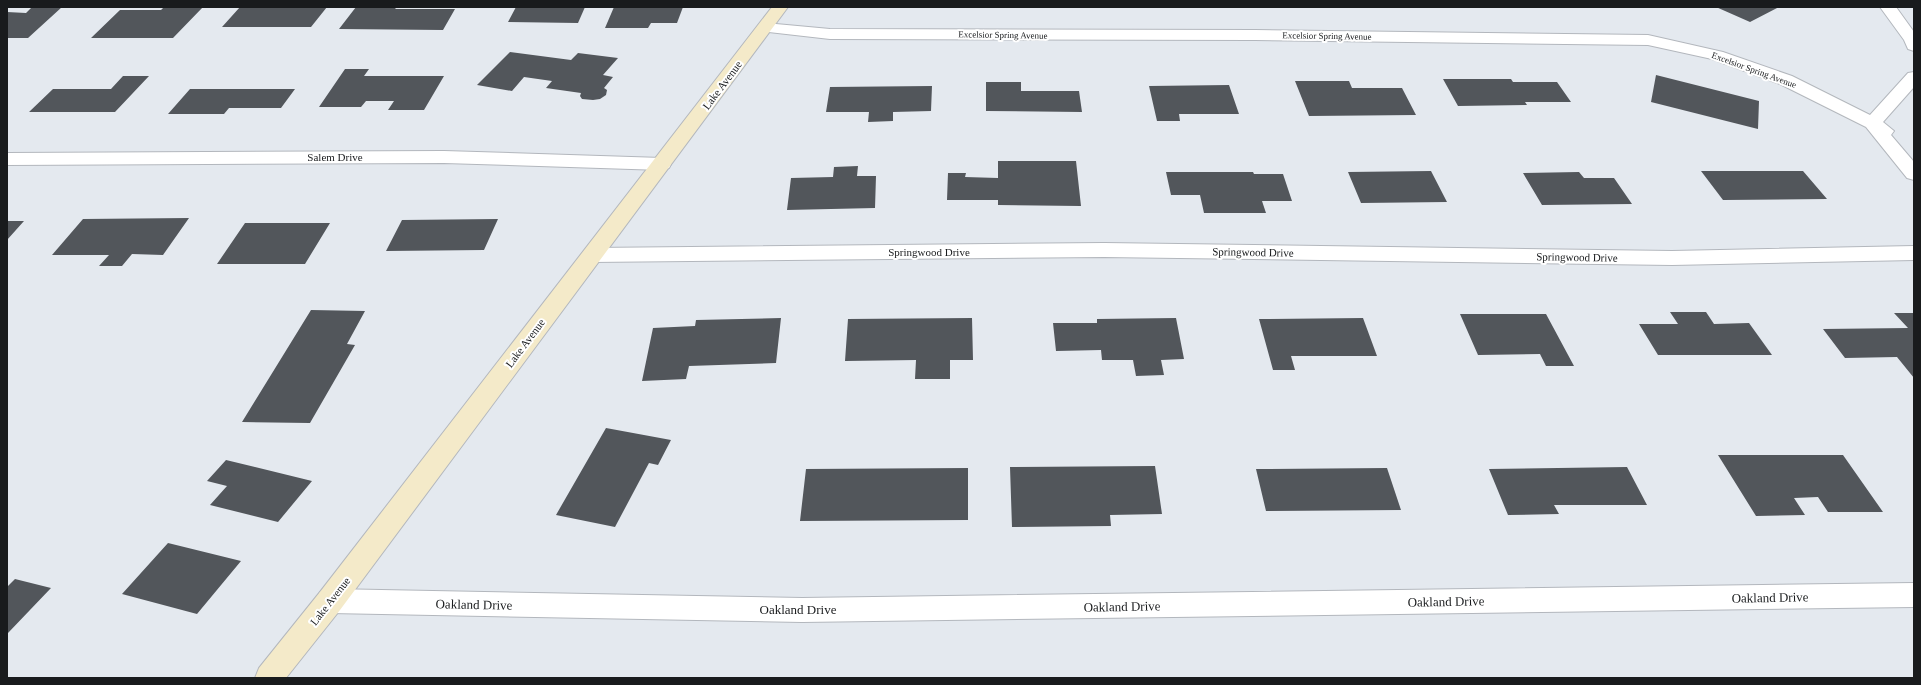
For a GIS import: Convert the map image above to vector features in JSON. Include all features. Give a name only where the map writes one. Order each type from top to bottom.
[{"type":"main road","name":"Lake Avenue","points":[[269,678],[330,601],[780,7]]},
{"type":"street","points":[[1888,7],[1912,40],[1914,46]]},
{"type":"street","name":"Excelsior Spring Avenue","points":[[765,28],[830,34],[1255,35],[1648,40],[1718,55],[1786,80],[1872,123],[1914,149]]},
{"type":"street","points":[[1872,123],[1914,78]]},
{"type":"street","name":"Excelsior Spring Avenue","points":[[1872,123],[1914,174]]},
{"type":"street","name":"Salem Drive","points":[[7,159],[444,157],[662,164]]},
{"type":"street","name":"Springwood Drive","points":[[592,255],[1104,250],[1672,258],[1914,254]]},
{"type":"street","name":"Oakland Drive","points":[[330,601],[802,610],[1914,595]]},
{"type":"building","points":[[32,7],[62,7],[28,38],[7,38],[7,12],[26,13]]},
{"type":"building","points":[[164,7],[203,7],[173,38],[91,38],[120,10],[161,10]]},
{"type":"building","points":[[240,7],[327,7],[311,27],[222,27]]},
{"type":"building","points":[[356,7],[397,7],[395,9],[455,9],[443,30],[339,29]]},
{"type":"building","points":[[516,7],[585,7],[578,23],[508,22]]},
{"type":"building","points":[[614,7],[683,7],[677,23],[651,23],[648,28],[605,28]]},
{"type":"building","points":[[1716,7],[1779,7],[1750,22]]},
{"type":"building","points":[[510,52],[571,60],[578,53],[618,58],[603,75],[613,77],[604,88],[607,90],[606,95],[600,99],[582,99],[580,96],[581,93],[546,88],[552,81],[524,77],[512,91],[477,85]]},
{"type":"building","points":[[345,69],[369,69],[364,76],[444,76],[424,110],[388,110],[394,101],[366,101],[361,107],[319,107]]},
{"type":"building","points":[[1656,75],[1759,101],[1758,129],[1651,102]]},
{"type":"building","points":[[123,76],[149,76],[115,112],[29,112],[53,89],[111,89]]},
{"type":"building","points":[[1443,79],[1511,79],[1513,82],[1557,82],[1571,102],[1525,102],[1527,105],[1458,106]]},
{"type":"building","points":[[1295,81],[1349,81],[1352,88],[1402,88],[1416,115],[1309,116]]},
{"type":"building","points":[[986,82],[1021,82],[1021,91],[1079,91],[1082,112],[986,111]]},
{"type":"building","points":[[1229,85],[1239,114],[1179,114],[1180,121],[1157,121],[1149,86]]},
{"type":"building","points":[[932,86],[931,111],[893,112],[893,121],[868,122],[869,112],[826,112],[830,87]]},
{"type":"building","points":[[190,89],[295,89],[281,108],[229,108],[224,114],[168,114]]},
{"type":"building","points":[[998,161],[1076,161],[1081,206],[998,205],[998,200],[947,200],[948,173],[966,173],[965,177],[998,178]]},
{"type":"building","points":[[858,166],[857,176],[876,176],[875,208],[787,210],[791,178],[833,177],[834,167]]},
{"type":"building","points":[[1431,171],[1447,202],[1361,203],[1348,172]]},
{"type":"building","points":[[1701,171],[1803,171],[1827,199],[1723,200]]},
{"type":"building","points":[[1166,172],[1253,172],[1254,174],[1283,174],[1292,201],[1262,201],[1266,213],[1204,213],[1200,195],[1171,195]]},
{"type":"building","points":[[1579,172],[1584,178],[1614,178],[1632,204],[1542,205],[1523,173]]},
{"type":"building","points":[[189,218],[163,255],[132,254],[122,266],[99,266],[109,255],[52,255],[83,219]]},
{"type":"building","points":[[498,219],[484,250],[386,251],[402,220]]},
{"type":"building","points":[[7,221],[24,221],[7,240]]},
{"type":"building","points":[[245,223],[330,223],[305,264],[217,264]]},
{"type":"building","points":[[311,310],[365,311],[347,344],[355,345],[310,423],[242,422]]},
{"type":"building","points":[[1670,312],[1706,312],[1714,324],[1749,323],[1772,355],[1658,355],[1639,324],[1678,324]]},
{"type":"building","points":[[1894,313],[1914,313],[1914,378],[1897,357],[1845,358],[1823,329],[1908,328]]},
{"type":"building","points":[[1460,314],[1546,314],[1574,366],[1546,366],[1540,354],[1478,355]]},
{"type":"building","points":[[781,318],[776,363],[689,366],[686,379],[642,381],[653,328],[695,326],[696,320]]},
{"type":"building","points":[[972,318],[973,360],[950,360],[950,379],[915,379],[916,360],[845,361],[848,319]]},
{"type":"building","points":[[1176,318],[1184,359],[1161,360],[1164,375],[1136,376],[1133,360],[1102,360],[1101,350],[1056,351],[1053,323],[1097,323],[1097,319]]},
{"type":"building","points":[[1363,318],[1377,356],[1291,356],[1295,370],[1273,370],[1259,319]]},
{"type":"building","points":[[606,428],[671,440],[658,465],[649,463],[615,527],[556,515]]},
{"type":"building","points":[[1718,455],[1843,455],[1883,512],[1828,512],[1818,497],[1794,498],[1805,515],[1756,516]]},
{"type":"building","points":[[226,460],[312,481],[278,522],[210,505],[227,486],[207,481]]},
{"type":"building","points":[[1155,466],[1162,514],[1110,515],[1111,526],[1012,527],[1010,467]]},
{"type":"building","points":[[1627,467],[1647,505],[1554,505],[1559,514],[1508,515],[1489,469]]},
{"type":"building","points":[[968,468],[968,520],[800,521],[806,469]]},
{"type":"building","points":[[1387,468],[1401,510],[1266,511],[1256,469]]},
{"type":"building","points":[[168,543],[241,561],[197,614],[122,594]]},
{"type":"building","points":[[15,579],[51,588],[8,633],[7,587]]}]
